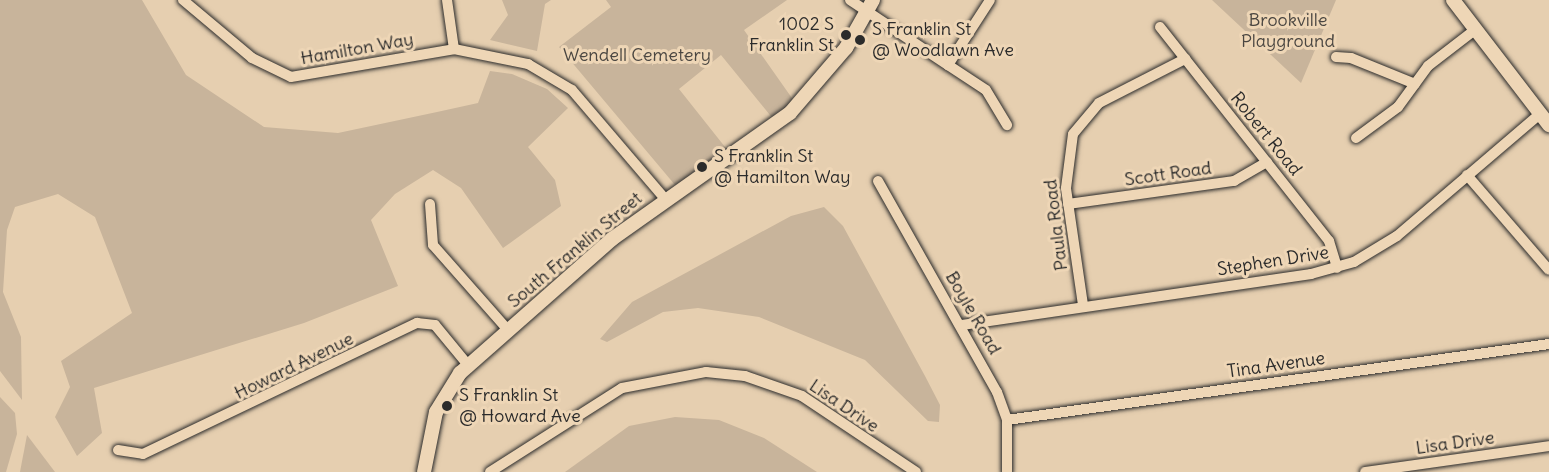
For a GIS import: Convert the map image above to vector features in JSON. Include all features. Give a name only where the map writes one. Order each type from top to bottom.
[{"type":"main road","points":[[1453,0],[1549,125]]},
{"type":"main road","name":"South Franklin Street","points":[[424,472],[434,418],[453,381],[468,365],[665,200],[790,113],[846,48],[871,4]]},
{"type":"street","name":"Hamilton Way","points":[[183,0],[252,58],[291,77],[454,49],[504,56],[572,90],[665,200]]},
{"type":"street","points":[[447,0],[454,49]]},
{"type":"street","points":[[850,0],[871,4],[948,64],[986,90],[1007,125]]},
{"type":"street","points":[[948,64],[990,0]]},
{"type":"street","name":"Robert Road","points":[[1160,27],[1329,241],[1337,268]]},
{"type":"street","points":[[1356,138],[1398,107],[1428,66],[1476,29]]},
{"type":"street","points":[[1336,57],[1351,58],[1415,84]]},
{"type":"street","name":"Paula Road","points":[[1083,305],[1068,204],[1066,159],[1088,114],[1112,95],[1185,59]]},
{"type":"street","name":"Stephen Drive","points":[[962,325],[1337,268],[1386,245],[1540,114]]},
{"type":"street","name":"Scott Road","points":[[1068,204],[1233,181],[1266,162]]},
{"type":"street","points":[[1467,175],[1549,270]]},
{"type":"street","name":"Boyle Road","points":[[878,181],[962,325],[1007,420],[1007,472]]},
{"type":"street","points":[[430,204],[433,245],[508,330]]},
{"type":"street","name":"Howard Avenue","points":[[118,450],[143,454],[417,323],[435,325],[468,365]]},
{"type":"street","name":"Tina Avenue","points":[[1007,420],[1549,344]]},
{"type":"street","name":"Lisa Drive","points":[[490,472],[611,392],[660,376],[706,372],[756,378],[802,396],[916,472]]},
{"type":"street","name":"Lisa Drive","points":[[1365,472],[1549,446]]},
{"type":"green space","points":[[0,0],[142,0],[186,75],[264,127],[338,133],[437,112],[478,103],[490,71],[512,74],[547,89],[568,108],[528,147],[555,180],[561,206],[503,248],[461,188],[433,170],[395,194],[371,220],[398,286],[304,323],[94,388],[102,433],[77,456],[55,417],[70,387],[61,361],[132,313],[95,217],[58,194],[15,207],[7,230],[3,292],[21,337],[22,400],[0,371]]},
{"type":"green space","points":[[502,0],[551,0],[545,4],[537,51],[490,40],[508,15]]},
{"type":"green space","name":"Wendell Cemetery","points":[[606,0],[787,0],[744,30],[794,101],[774,120],[721,55],[679,89],[729,152],[675,185],[559,47],[611,7]]},
{"type":"green space","name":"Brookville Playground","points":[[1212,0],[1336,0],[1301,83]]},
{"type":"green space","points":[[824,207],[843,226],[925,376],[940,405],[939,422],[928,421],[865,360],[759,317],[698,308],[663,312],[607,342],[600,339],[632,302],[791,216]]},
{"type":"green space","points":[[0,397],[15,413],[17,434],[6,472],[0,472]]},
{"type":"green space","points":[[675,417],[719,420],[764,438],[817,472],[565,472],[629,426]]},
{"type":"green space","points":[[27,435],[55,472],[20,472]]},
{"type":"place","name":"1002 S Franklin St","points":[[846,35]]},
{"type":"place","name":"S Franklin St @ Woodlawn Ave","points":[[860,40]]},
{"type":"place","name":"S Franklin St @ Hamilton Way","points":[[702,167]]},
{"type":"place","name":"S Franklin St @ Howard Ave","points":[[447,406]]}]
